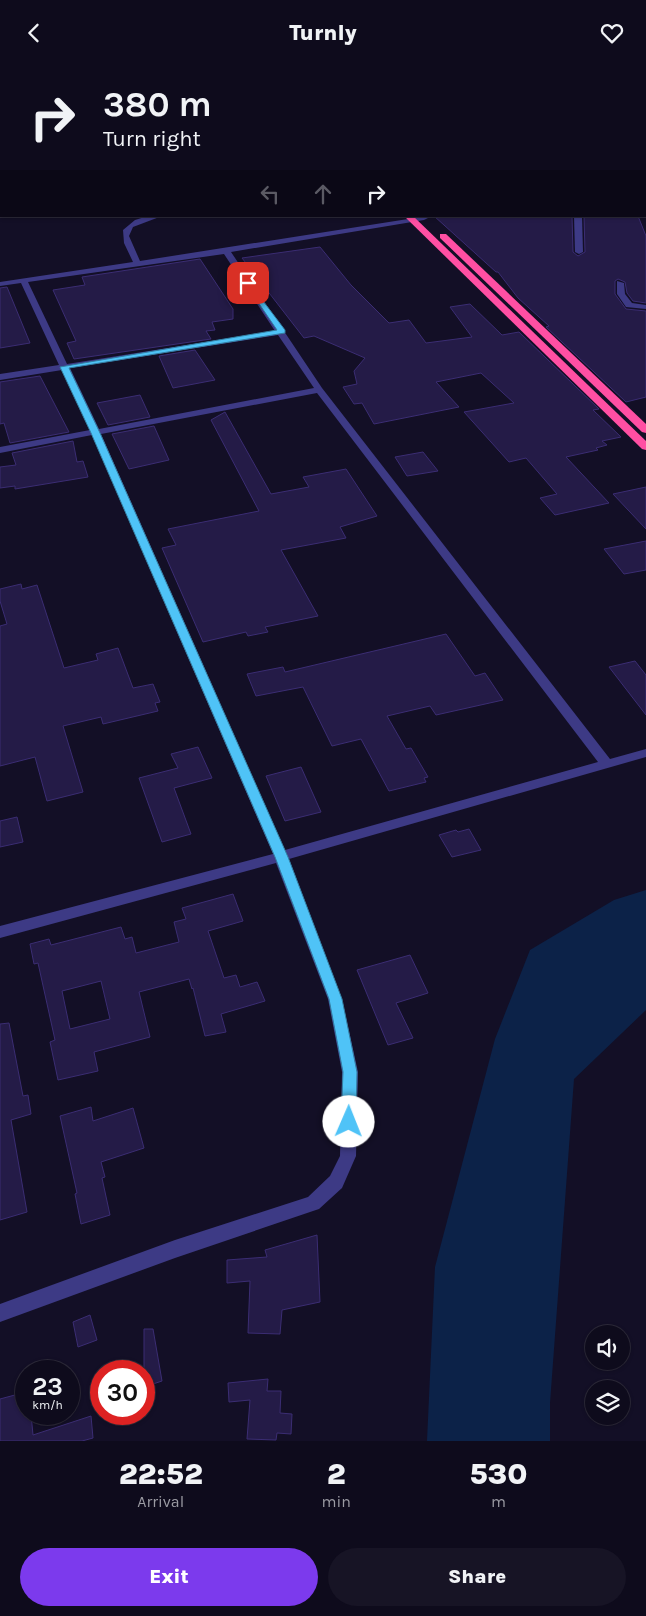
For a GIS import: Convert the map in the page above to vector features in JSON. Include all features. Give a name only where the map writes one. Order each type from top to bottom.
[{"type":"highway","points":[[423,217],[646,430]]},
{"type":"highway","points":[[410,218],[646,447]]},
{"type":"highway","points":[[562,366],[576,363]]},
{"type":"street","points":[[137,263],[125,243],[126,232],[132,223],[155,217]]},
{"type":"street","points":[[0,285],[226,251],[423,217]]},
{"type":"street","points":[[578,217],[579,252]]},
{"type":"street","points":[[226,251],[282,332],[319,390],[606,763]]},
{"type":"street","points":[[0,1313],[175,1249],[313,1203],[336,1182],[348,1156],[350,1072],[335,999],[281,857],[96,433],[24,281]]},
{"type":"street","points":[[620,283],[621,294],[628,305],[646,307]]},
{"type":"street","points":[[0,377],[282,332]]},
{"type":"street","points":[[0,451],[319,390]]},
{"type":"street","points":[[0,932],[281,857],[646,753]]},
{"type":"water","points":[[646,890],[646,1010],[574,1079],[550,1403],[550,1441],[427,1441],[435,1267],[495,1039],[530,950],[614,900]]},
{"type":"building","points":[[435,217],[572,217],[573,252],[578,256],[585,252],[584,217],[638,217],[646,236],[646,303],[633,301],[627,293],[625,282],[618,279],[615,281],[615,294],[626,309],[646,311],[646,397],[626,402],[546,327],[549,326],[518,298],[498,272]]},
{"type":"building","points":[[320,247],[351,285],[389,323],[409,320],[426,343],[472,337],[450,307],[470,304],[502,335],[519,332],[599,409],[593,410],[621,437],[602,441],[607,445],[596,448],[598,450],[566,457],[609,503],[555,515],[540,498],[557,494],[526,458],[509,462],[464,412],[514,403],[481,373],[436,382],[459,407],[374,424],[362,403],[354,404],[343,387],[357,384],[354,371],[365,358],[314,336],[304,338],[242,258]]},
{"type":"building","points":[[200,259],[233,309],[233,319],[212,322],[215,330],[206,331],[211,339],[74,359],[67,343],[76,341],[53,290],[85,285],[82,277]]},
{"type":"building","points":[[7,287],[30,343],[0,348],[0,288]]},
{"type":"building","points":[[195,350],[215,380],[173,388],[159,356]]},
{"type":"building","points":[[40,376],[69,432],[10,443],[4,423],[0,424],[0,382]]},
{"type":"building","points":[[140,395],[150,417],[108,425],[97,403]]},
{"type":"building","points":[[225,412],[271,494],[309,487],[303,477],[346,469],[377,516],[340,527],[346,538],[281,550],[318,616],[265,627],[268,632],[248,636],[246,632],[203,642],[162,548],[176,545],[168,529],[259,511],[211,420]]},
{"type":"building","points":[[154,426],[169,460],[129,469],[112,434]]},
{"type":"building","points":[[73,441],[77,462],[83,461],[88,477],[15,489],[15,486],[0,488],[0,467],[16,465],[12,453]]},
{"type":"building","points":[[423,452],[438,471],[407,476],[395,457]]},
{"type":"building","points":[[646,487],[646,529],[613,494]]},
{"type":"building","points":[[646,541],[646,570],[624,574],[604,549]]},
{"type":"building","points":[[21,584],[22,589],[37,585],[64,668],[98,660],[96,654],[118,648],[133,688],[153,684],[160,702],[155,703],[158,711],[103,724],[101,717],[63,726],[83,792],[47,801],[35,757],[0,766],[0,626],[7,624],[0,601],[0,589]]},
{"type":"building","points":[[446,634],[475,676],[485,673],[503,700],[436,715],[430,706],[387,716],[406,749],[411,748],[428,777],[424,778],[426,782],[389,791],[361,739],[332,746],[303,687],[256,696],[247,674],[283,667],[285,672]]},
{"type":"building","points":[[635,661],[646,675],[646,715],[609,667]]},
{"type":"building","points":[[198,747],[212,778],[174,788],[191,834],[162,842],[139,778],[178,768],[171,754]]},
{"type":"building","points":[[301,767],[321,812],[285,821],[266,776]]},
{"type":"building","points":[[17,817],[23,842],[0,847],[0,821]]},
{"type":"building","points":[[469,829],[481,850],[452,857],[439,835],[456,830],[458,832]]},
{"type":"building","points":[[233,894],[243,921],[208,931],[224,978],[236,975],[240,987],[257,982],[265,1001],[221,1014],[226,1032],[205,1036],[189,979],[139,992],[150,1037],[94,1052],[98,1071],[58,1080],[50,1042],[55,1040],[38,963],[34,964],[30,944],[49,939],[51,945],[121,927],[125,939],[132,937],[136,953],[179,942],[174,922],[186,919],[182,908]],"holes":[[[101,981],[110,1019],[70,1029],[62,991]]]},
{"type":"building","points":[[410,955],[428,993],[396,1003],[413,1038],[388,1045],[357,970]]},
{"type":"building","points":[[9,1023],[23,1096],[28,1095],[31,1114],[11,1120],[27,1212],[0,1220],[0,1024]]},
{"type":"building","points":[[91,1107],[93,1121],[133,1108],[144,1148],[101,1162],[105,1177],[102,1178],[110,1215],[81,1224],[75,1194],[77,1193],[60,1116]]},
{"type":"building","points":[[317,1235],[320,1302],[282,1310],[280,1334],[248,1333],[250,1281],[227,1283],[227,1260],[267,1257],[265,1250]]},
{"type":"building","points":[[90,1315],[97,1340],[78,1347],[73,1322]]},
{"type":"building","points":[[144,1329],[153,1329],[162,1381],[155,1383],[155,1360],[144,1360]]},
{"type":"building","points":[[268,1379],[267,1391],[281,1391],[280,1413],[292,1414],[291,1434],[277,1433],[276,1440],[247,1439],[250,1400],[229,1402],[228,1383]]},
{"type":"building","points":[[15,1395],[15,1425],[32,1425],[33,1435],[64,1425],[80,1425],[80,1420],[90,1416],[93,1438],[82,1441],[0,1441],[0,1399]]},
{"type":"route","points":[[248,283],[282,332],[64,367],[96,433],[281,857],[335,999],[350,1072],[349,1122]]}]
